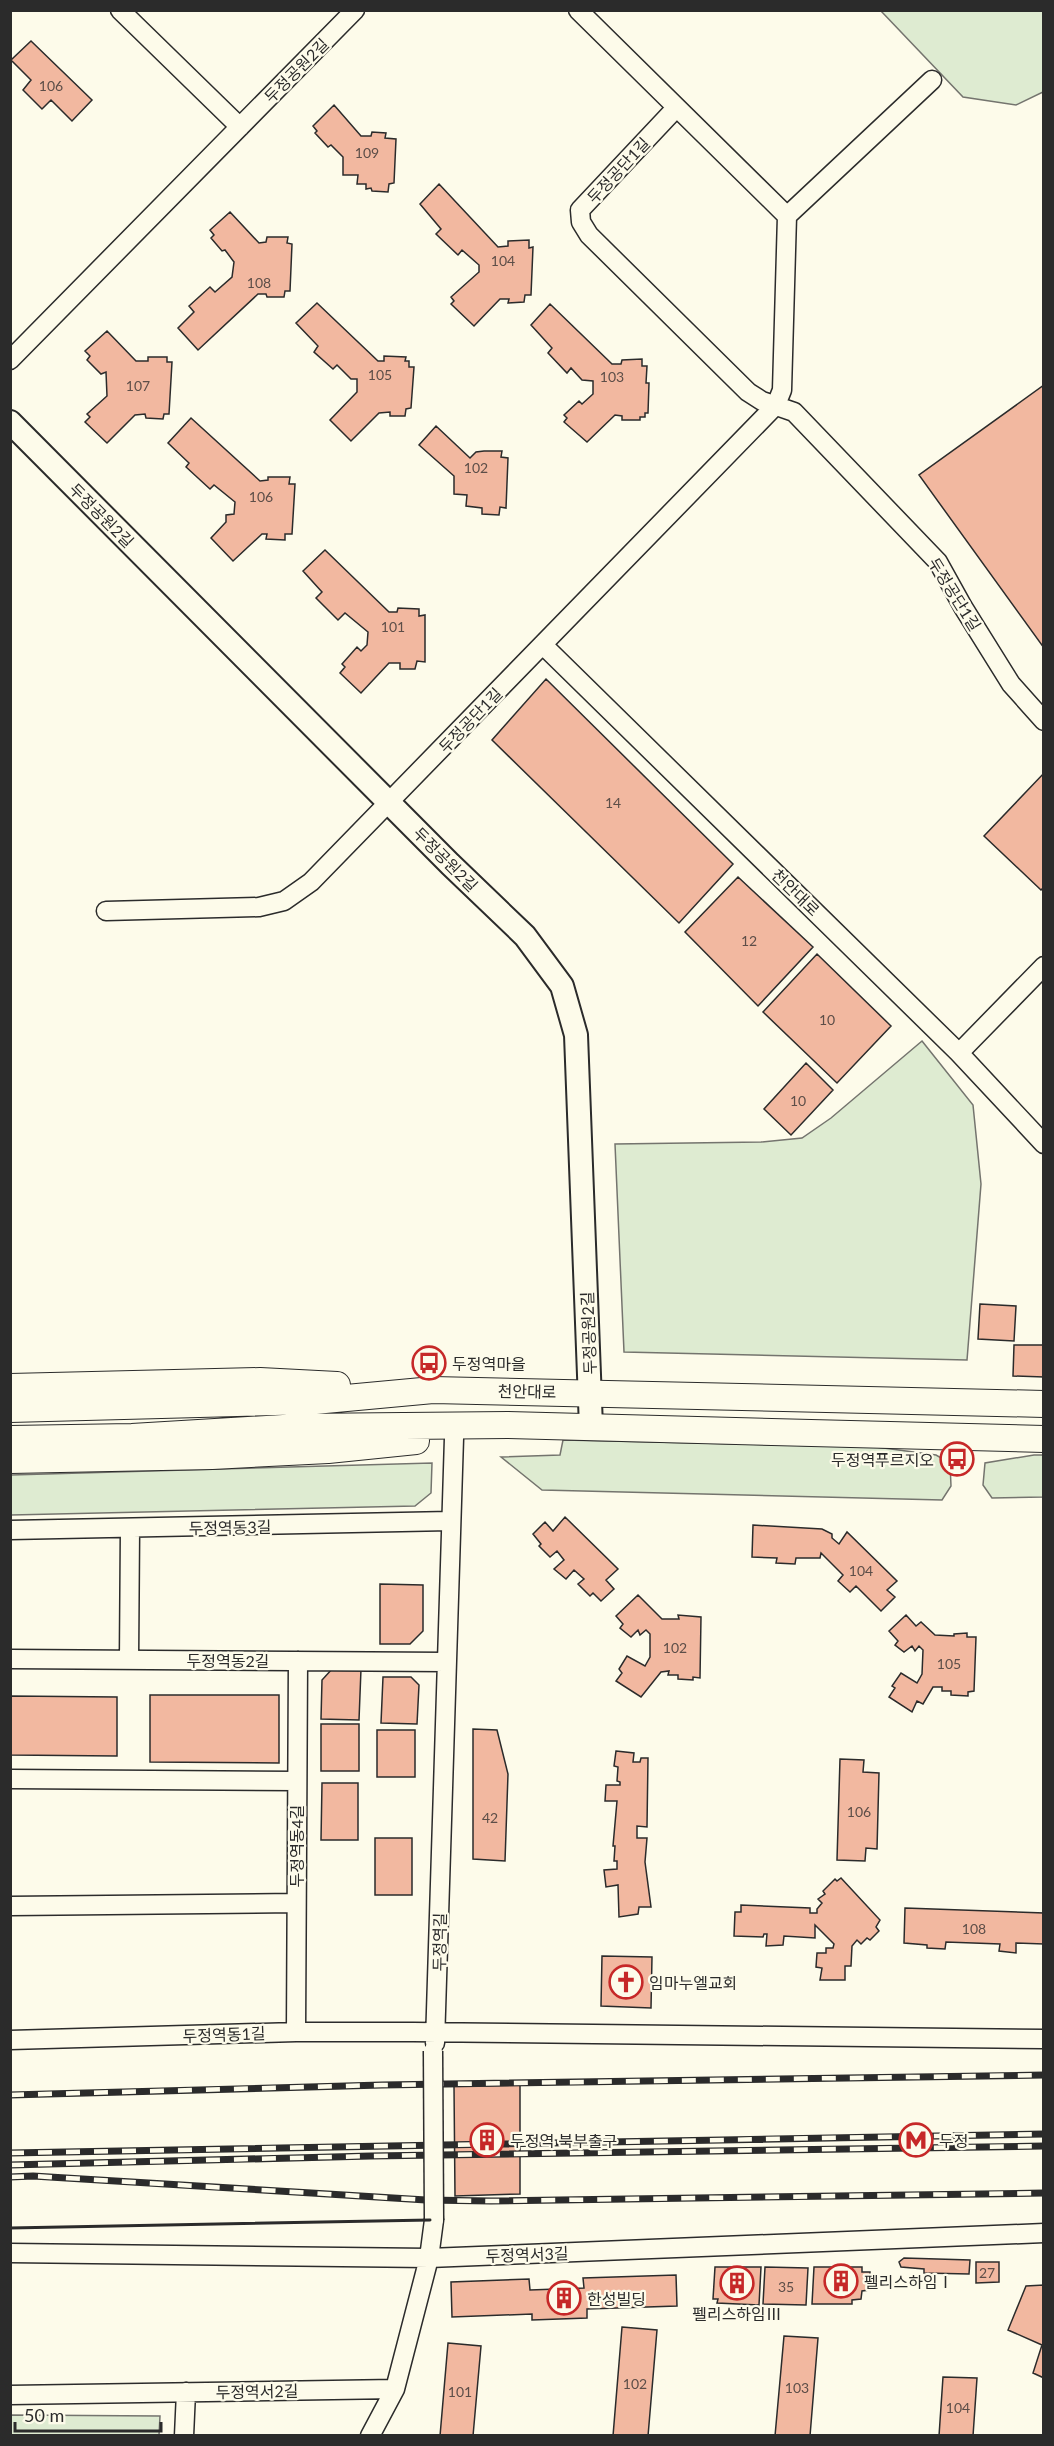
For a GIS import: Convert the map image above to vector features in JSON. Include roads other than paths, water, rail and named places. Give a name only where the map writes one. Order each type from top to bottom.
[{"type":"main road","points":[[10,1387],[260,1381],[433,1390]]},
{"type":"main road","name":"천안대로","points":[[10,1409],[314,1401],[433,1390],[1044,1404]]},
{"type":"main road","name":"천안대로","points":[[10,1439],[132,1437],[300,1427],[508,1425],[1044,1439]]},
{"type":"main road","points":[[10,1460],[212,1456],[328,1450],[454,1438],[508,1425]]},
{"type":"street","points":[[120,10],[240,127]]},
{"type":"street","name":"두정공원2길","points":[[10,360],[355,10]]},
{"type":"street","points":[[578,10],[788,216]]},
{"type":"street","points":[[776,405],[782,390],[788,216],[932,80]]},
{"type":"street","name":"두정공단1길","points":[[676,108],[580,210],[582,222],[589,235],[748,392],[762,401],[794,412],[938,562],[1011,684],[1044,721]]},
{"type":"street","name":"두정공단1길","points":[[106,911],[259,907],[284,901],[311,882],[776,405]]},
{"type":"street","name":"두정공원2길","points":[[10,422],[389,803],[525,936],[562,986],[576,1035],[591,1427]]},
{"type":"street","name":"천안대로","points":[[543,645],[959,1053],[1044,1144]]},
{"type":"street","points":[[959,1053],[1044,966]]},
{"type":"street","name":"두정역길","points":[[370,2436],[395,2389],[429,2258],[434,2220],[433,2051],[437,2032],[454,1438]]},
{"type":"street","name":"두정역동3길","points":[[10,1530],[450,1521]]},
{"type":"street","points":[[129,1660],[130,1529]]},
{"type":"street","name":"두정역동2길","points":[[10,1659],[446,1662]]},
{"type":"street","name":"두정역동4길","points":[[296,2032],[298,1661]]},
{"type":"street","points":[[10,1779],[296,1781]]},
{"type":"street","points":[[10,1906],[296,1903]]},
{"type":"street","name":"두정역동1길","points":[[10,2040],[296,2032],[1044,2039]]},
{"type":"street","name":"두정역서3길","points":[[10,2253],[429,2258],[1044,2234]]},
{"type":"street","name":"두정역서2길","points":[[10,2395],[395,2389]]},
{"type":"street","points":[[184,2436],[186,2392]]},
{"type":"railway","points":[[10,2095],[382,2085],[1044,2075]]},
{"type":"railway","points":[[10,2153],[1044,2134]]},
{"type":"railway","points":[[10,2165],[371,2156],[1044,2146]]},
{"type":"railway","points":[[10,2177],[33,2176],[426,2200],[1044,2193]]},
{"type":"place","name":"두정역마을","points":[[429,1363]]},
{"type":"place","name":"두정역푸르지오","points":[[957,1459]]},
{"type":"place","name":"임마누엘교회","points":[[626,1982]]},
{"type":"place","name":"두정역 북부출구","points":[[487,2140]]},
{"type":"place","name":"두정","points":[[916,2140]]},
{"type":"place","name":"펠리스하임Ⅰ","points":[[841,2281]]},
{"type":"place","name":"펠리스하임Ⅲ","points":[[737,2283]]},
{"type":"place","name":"한성빌딩","points":[[564,2298]]}]
